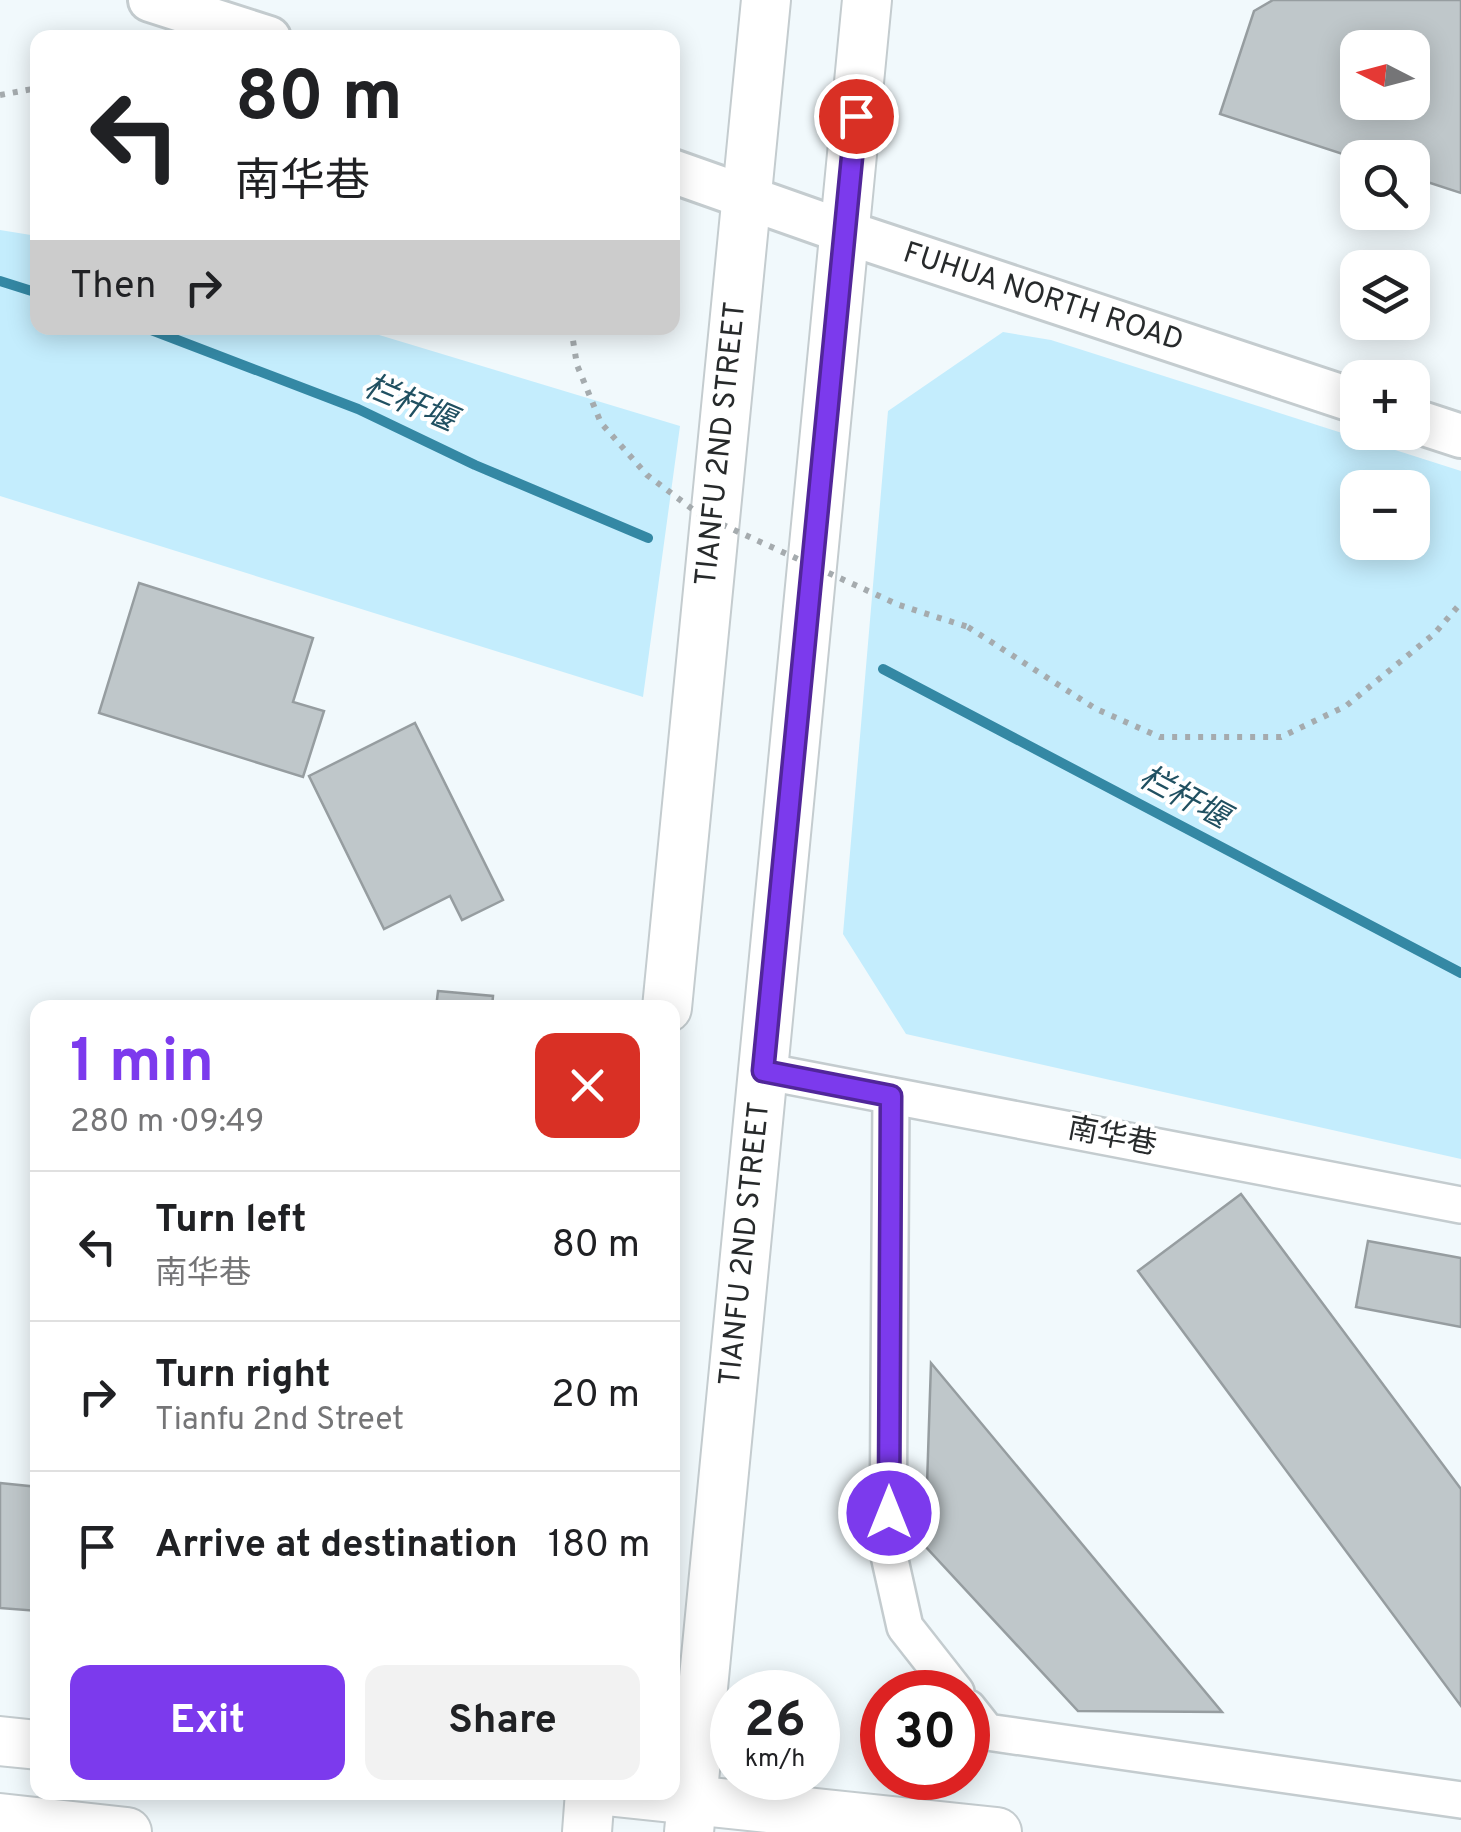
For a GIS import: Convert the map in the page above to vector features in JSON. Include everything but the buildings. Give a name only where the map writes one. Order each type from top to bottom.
[{"type":"main road","name":"TIANFU 2ND STREET","points":[[668,1000],[766,0]]},
{"type":"main road","name":"TIANFU 2ND STREET","points":[[691,1816],[867,0]]},
{"type":"main road","points":[[0,1742],[30,1744]]},
{"type":"main road","points":[[586,1832],[589,1800]]},
{"type":"main road","points":[[640,1800],[691,1816],[997,1832]]},
{"type":"main road","points":[[0,1818],[127,1832]]},
{"type":"street","points":[[150,0],[243,30]]},
{"type":"street","name":"FUHUA NORTH ROAD","points":[[680,173],[845,232],[1340,396]]},
{"type":"street","points":[[1430,426],[1461,436]]},
{"type":"street","name":"南华巷","points":[[763,1071],[1461,1205]]},
{"type":"street","points":[[891,1096],[888,1551],[905,1627],[939,1670]]},
{"type":"street","points":[[990,1733],[1461,1800]]},
{"type":"path","points":[[0,95],[30,89]]},
{"type":"path","points":[[572,335],[577,365],[602,423],[647,475],[699,514],[899,606],[968,627],[1096,709],[1160,737],[1280,737],[1346,706],[1434,634],[1461,603]]},
{"type":"shaded area","points":[[0,230],[30,235],[30,335],[379,335],[680,426],[643,697],[0,496]]},
{"type":"shaded area","points":[[1003,332],[1051,340],[1340,432],[1340,450],[1395,450],[1461,471],[1461,1159],[906,1034],[843,934],[888,411]]},
{"type":"waterway","name":"栏杆堰","points":[[0,281],[30,290]]},
{"type":"waterway","name":"栏杆堰","points":[[164,335],[358,409],[475,465],[648,538]]},
{"type":"waterway","name":"栏杆堰","points":[[883,669],[1461,973]]},
{"type":"route","points":[[856,116],[763,1071],[891,1096],[889,1513]]}]
